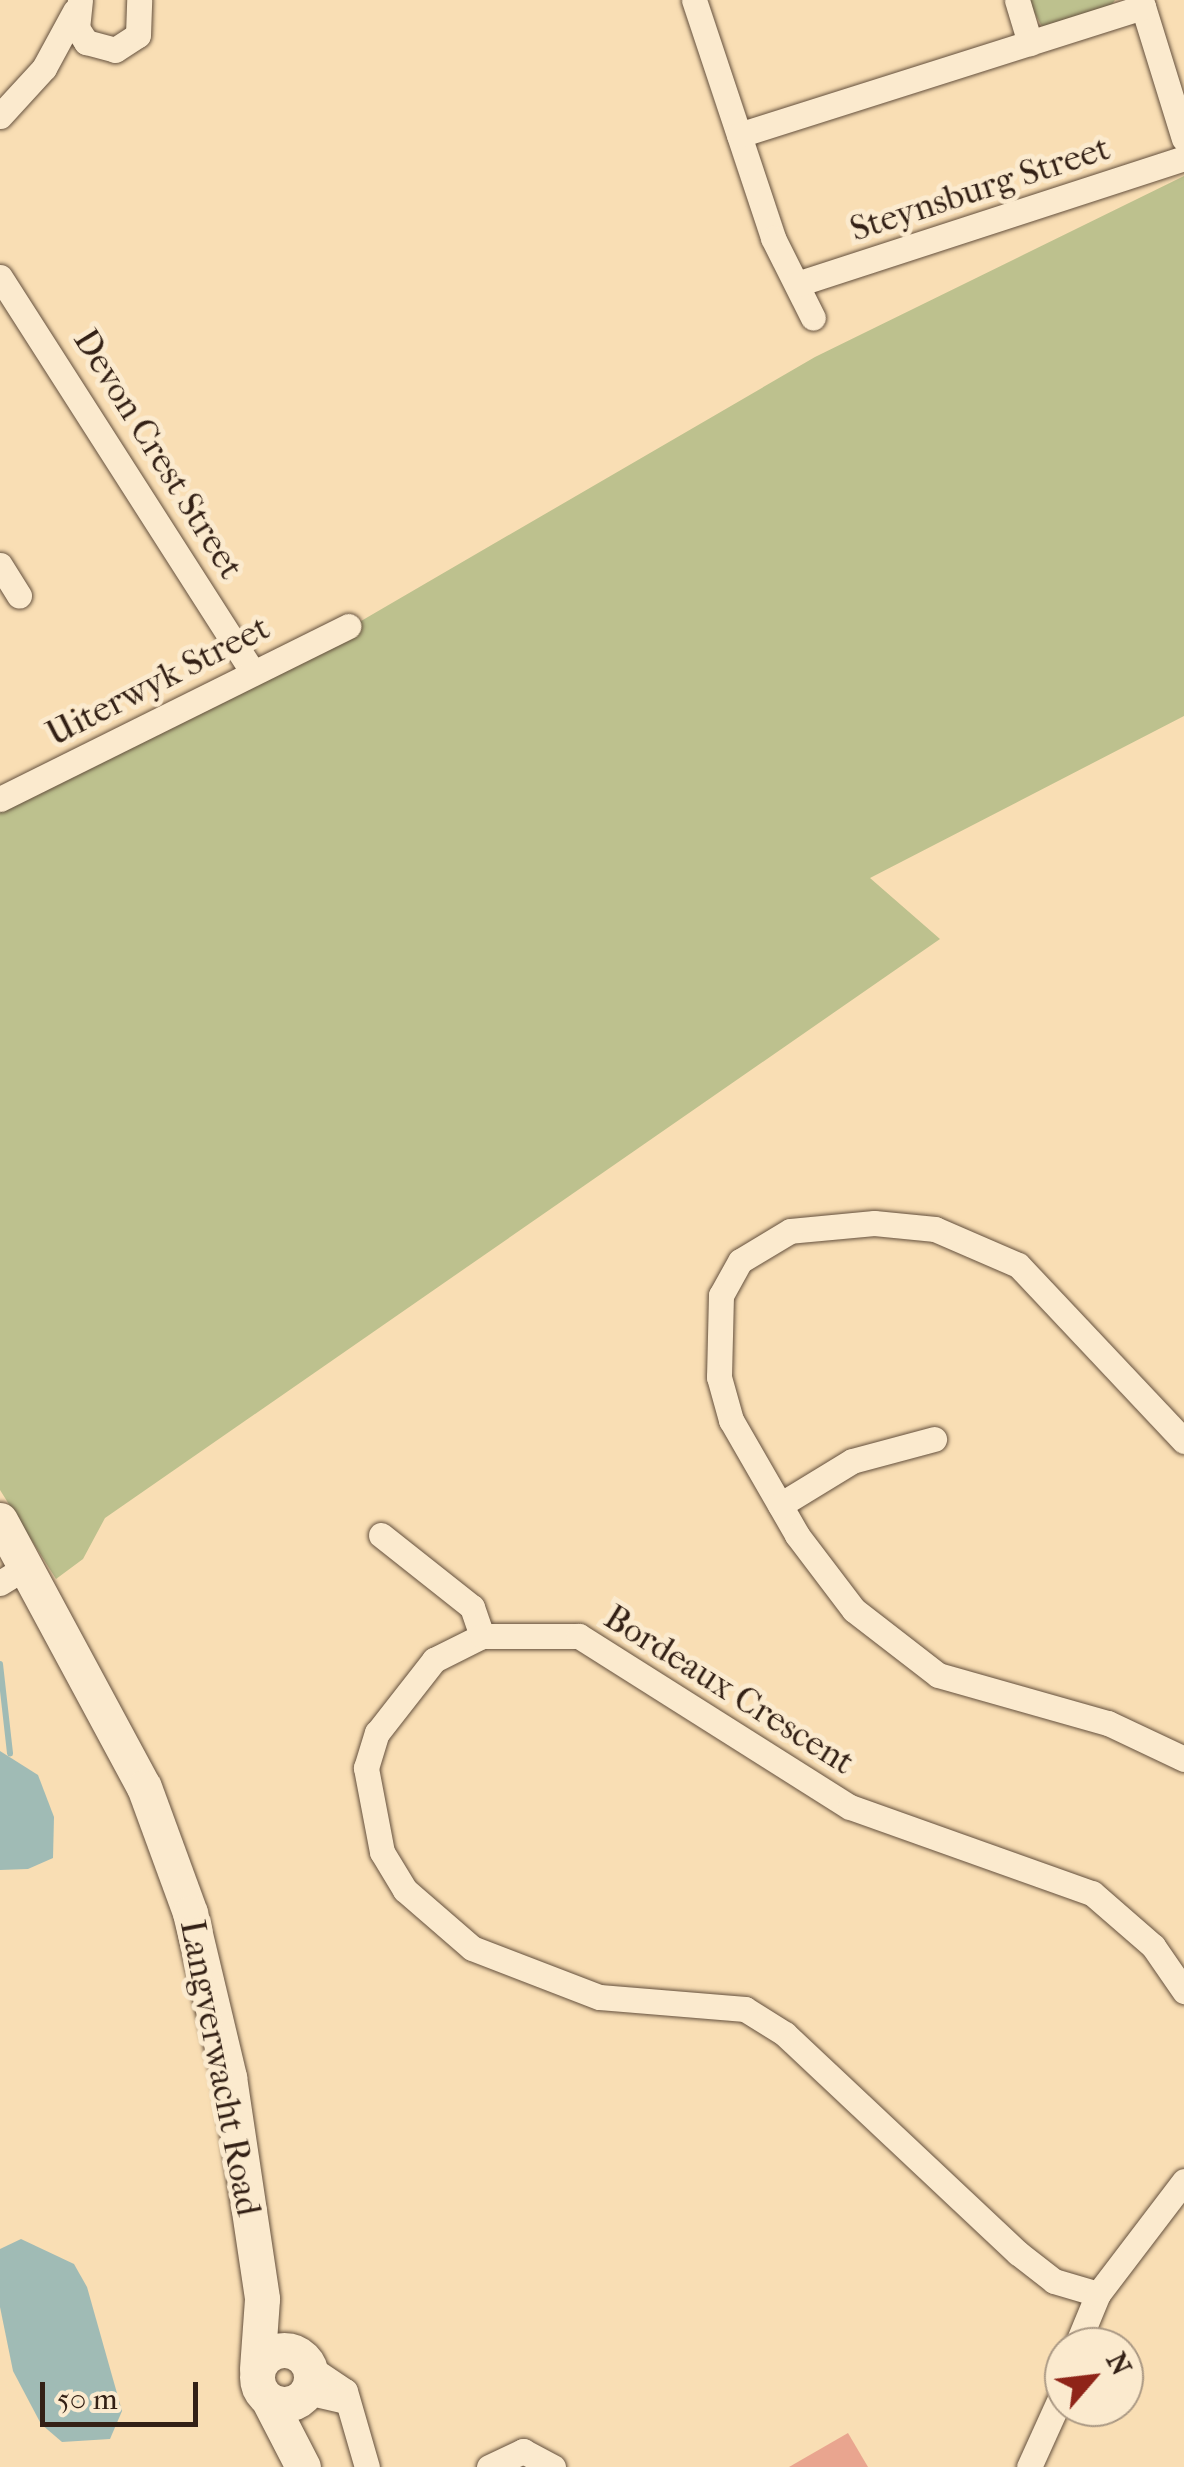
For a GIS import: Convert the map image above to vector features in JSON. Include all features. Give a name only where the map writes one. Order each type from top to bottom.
[{"type":"street","points":[[44,68],[128,45],[141,11],[160,0]]},
{"type":"street","points":[[694,0],[739,135],[813,318]]},
{"type":"street","points":[[1018,0],[1030,43]]},
{"type":"street","points":[[739,135],[1142,4],[1184,139]]},
{"type":"street","points":[[78,5],[86,42],[102,50]]},
{"type":"street","points":[[0,116],[44,68],[78,5]]},
{"type":"street","name":"Steynsburg Street","points":[[797,284],[1184,158]]},
{"type":"street","name":"Devon Crest Street","points":[[0,278],[252,671]]},
{"type":"street","points":[[0,565],[19,595]]},
{"type":"street","name":"Uiterwyk Street","points":[[0,800],[348,626]]},
{"type":"street","points":[[1184,1440],[1018,1265],[935,1229],[825,1224],[756,1247],[720,1295],[719,1377],[731,1420],[780,1505],[854,1610],[938,1675],[1108,1723],[1184,1759]]},
{"type":"street","points":[[780,1505],[852,1461],[934,1438]]},
{"type":"street","name":"Langverwacht Road","points":[[0,1520],[13,1574],[144,1787],[190,1913],[229,2076],[262,2298],[290,2380]]},
{"type":"street","points":[[380,1535],[472,1607],[482,1636]]},
{"type":"street","name":"Bordeaux Crescent","points":[[1098,2294],[1054,2281],[1018,2254],[785,2034],[745,2009],[599,1997],[546,1980],[472,1948],[406,1890],[382,1852],[366,1768],[378,1734],[434,1660],[482,1636],[552,1632],[606,1646],[730,1737],[850,1807],[1092,1893],[1153,1946],[1184,1991]]},
{"type":"street","points":[[1084,2327],[1098,2294],[1184,2181]]},
{"type":"street","points":[[303,2466],[290,2380],[342,2387],[366,2466]]},
{"type":"street","points":[[1032,2466],[1048,2427]]},
{"type":"street","points":[[489,2467],[514,2451],[553,2467]]},
{"type":"green space","points":[[1027,0],[1115,0],[1108,10],[1043,28]]},
{"type":"green space","points":[[1184,176],[1184,716],[870,878],[940,939],[105,1518],[83,1559],[56,1579],[0,1490],[0,808],[349,628],[815,357]]},
{"type":"water","points":[[0,1751],[38,1775],[54,1817],[53,1858],[28,1869],[0,1870]]},
{"type":"water","points":[[21,2239],[74,2264],[87,2287],[122,2411],[110,2439],[62,2442],[41,2424],[13,2371],[0,2307],[0,2249]]},
{"type":"building","points":[[848,2433],[868,2467],[789,2467]]},
{"type":"waterway","points":[[0,1664],[10,1753]]}]
